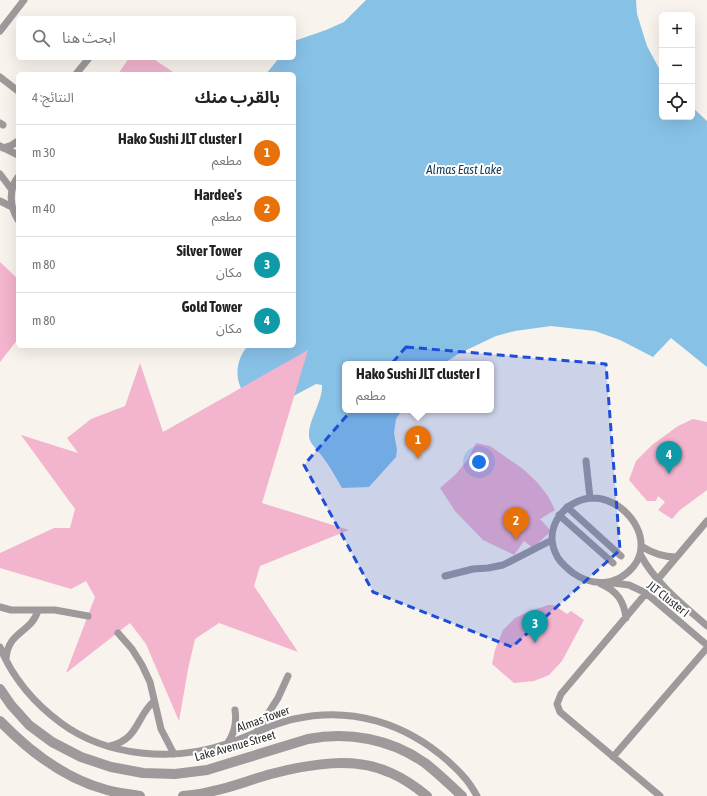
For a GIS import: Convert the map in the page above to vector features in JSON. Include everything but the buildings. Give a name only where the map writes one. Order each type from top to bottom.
[{"type":"street","name":"Lake Avenue Street","points":[[0,688],[11,705],[24,720],[52,742],[81,757],[111,767],[143,773],[175,774],[207,770],[308,739],[325,736],[346,735],[367,738],[408,752],[426,764],[462,796]]},
{"type":"street","points":[[0,721],[15,737],[42,760],[73,778],[107,790],[140,796]]},
{"type":"street","points":[[183,796],[213,792],[271,774],[328,763],[350,763],[371,766],[391,772],[410,782],[427,796]]},
{"type":"lane","points":[[0,31],[24,0]]},
{"type":"lane","points":[[78,72],[87,60]]},
{"type":"lane","points":[[0,77],[16,89]]},
{"type":"lane","points":[[2,147],[12,145],[16,142]]},
{"type":"lane","points":[[2,147],[16,153]]},
{"type":"lane","points":[[0,174],[12,190]]},
{"type":"lane","points":[[16,181],[12,190],[12,207],[16,216]]},
{"type":"lane","points":[[0,202],[12,207]]},
{"type":"lane","points":[[586,461],[590,498]]},
{"type":"lane","name":"JLT Cluster I","points":[[609,583],[628,573],[636,564],[641,546],[638,530],[626,512],[614,504],[603,499],[582,499],[567,507],[559,515],[555,523],[552,540],[558,559],[567,568],[584,579],[599,583],[629,585],[646,593],[707,646]]},
{"type":"lane","points":[[567,507],[621,556]]},
{"type":"lane","points":[[559,515],[613,563]]},
{"type":"lane","points":[[660,796],[560,712],[557,704],[561,694],[707,521]]},
{"type":"lane","points":[[445,576],[473,569],[502,565],[552,540]]},
{"type":"lane","points":[[641,546],[658,554],[676,556]]},
{"type":"lane","name":"JLT Cluster I","points":[[640,554],[657,580],[667,591],[707,626]]},
{"type":"lane","points":[[599,583],[615,592],[625,609],[626,618]]},
{"type":"lane","points":[[0,607],[11,610],[55,610],[88,616]]},
{"type":"lane","points":[[6,663],[6,654],[13,639],[32,623],[38,610]]},
{"type":"lane","points":[[118,633],[132,649],[150,682],[161,729],[174,754]]},
{"type":"lane","points":[[614,757],[707,646]]},
{"type":"lane","name":"Almas Tower","points":[[0,647],[6,663],[18,682],[44,710],[67,728],[109,747],[130,752],[152,754],[174,754],[200,751],[226,744],[257,731],[294,719],[316,715],[342,714],[367,718],[385,723],[414,736],[435,750],[464,776],[477,796]]},
{"type":"lane","points":[[257,731],[278,698],[288,676]]},
{"type":"lane","points":[[109,747],[119,744],[128,737],[136,728],[144,712],[154,701]]},
{"type":"lane","points":[[226,744],[231,738],[236,725],[235,710]]},
{"type":"highlighted area","points":[[406,347],[606,364],[620,550],[512,647],[373,592],[304,465]]},
{"type":"water","name":"Almas East Lake","points":[[366,0],[636,0],[637,14],[647,46],[659,68],[659,120],[695,120],[695,110],[707,121],[707,367],[671,338],[653,357],[620,340],[595,331],[551,326],[515,331],[496,336],[458,354],[448,361],[342,361],[342,413],[400,413],[396,419],[394,433],[397,450],[396,457],[369,487],[342,488],[327,463],[309,438],[309,430],[320,398],[322,385],[316,384],[269,409],[241,388],[238,377],[238,366],[246,348],[296,348],[296,72],[268,72],[277,60],[296,60],[296,40],[344,22]]},
{"type":"place","name":"Hako Sushi JLT cluster I","points":[[418,459]]},
{"type":"place","name":"Gold Tower","points":[[669,474]]},
{"type":"place","name":"Hardee's","points":[[516,540]]},
{"type":"place","name":"Silver Tower","points":[[535,643]]}]
